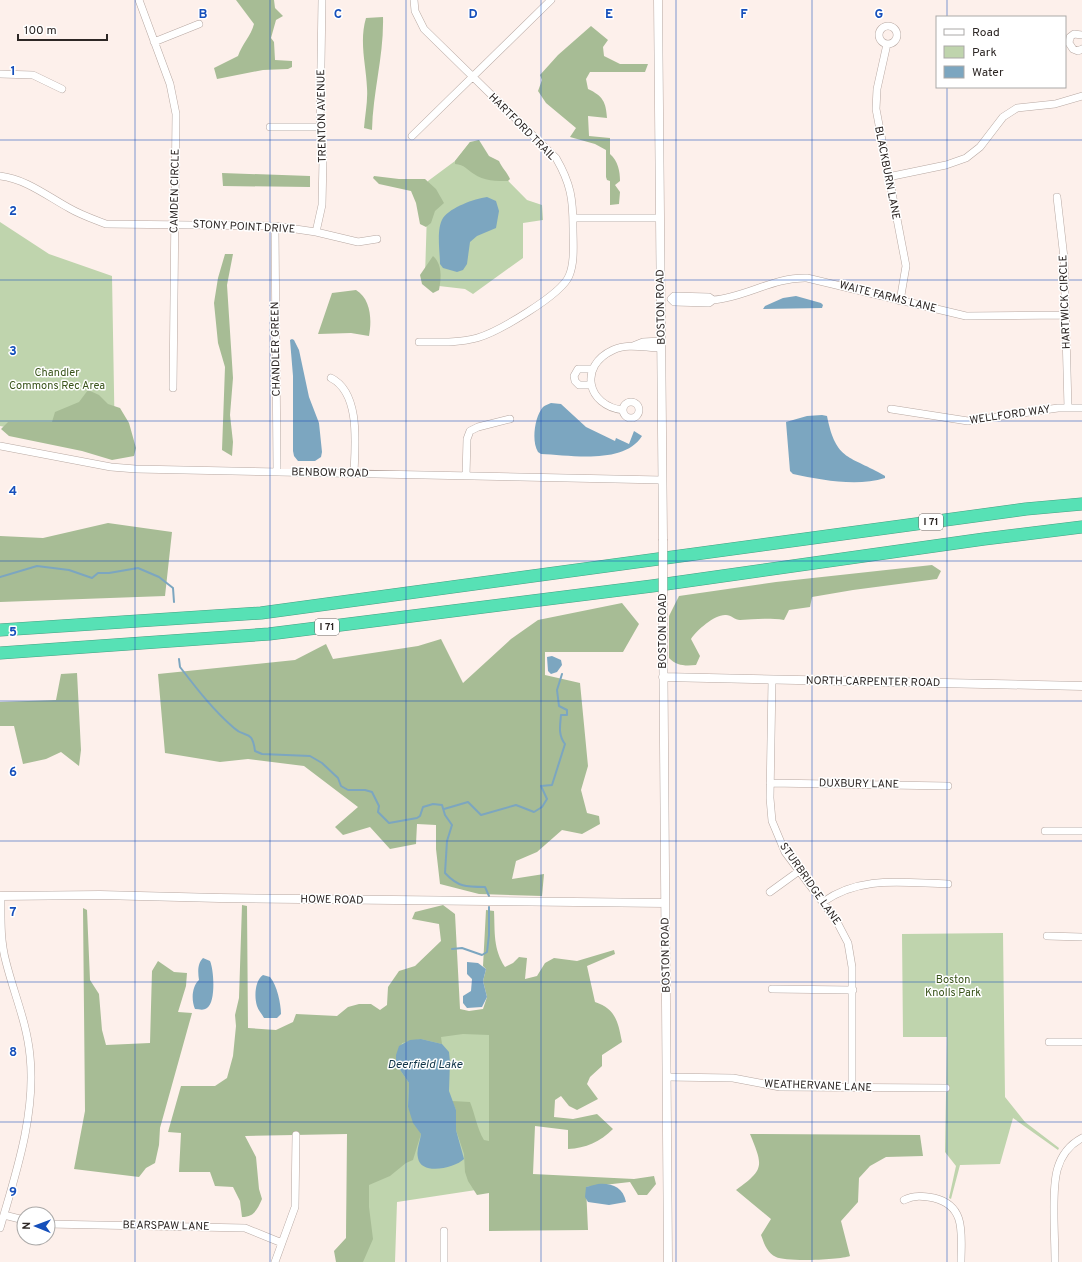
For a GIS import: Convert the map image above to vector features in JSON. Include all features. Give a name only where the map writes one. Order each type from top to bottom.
[{"type":"highway","name":"I 71","points":[[0,630],[261,613],[1018,510],[1082,504]]},
{"type":"highway","name":"I 71","points":[[0,653],[269,634],[652,586],[984,539],[1082,527]]},
{"type":"street","name":"CAMDEN CIRCLE","points":[[139,0],[170,84],[176,114],[173,388]]},
{"type":"street","name":"TRENTON AVENUE","points":[[316,232],[322,205],[320,127],[322,0]]},
{"type":"street","name":"HARTFORD TRAIL","points":[[414,0],[417,17],[424,29],[556,158],[570,187],[573,218],[572,265],[569,276],[561,289],[551,298],[478,338],[451,342],[420,342]]},
{"type":"street","points":[[412,136],[473,78],[551,0]]},
{"type":"street","name":"BOSTON ROAD","points":[[658,0],[668,1262]]},
{"type":"street","points":[[154,42],[199,24]]},
{"type":"street","points":[[1082,35],[1074,34],[1070,37],[1069,43],[1073,49],[1078,51],[1082,49]]},
{"type":"street","name":"BLACKBURN LANE","points":[[886,44],[877,89],[876,109],[906,266],[900,301]]},
{"type":"street","points":[[0,74],[33,75],[62,89]]},
{"type":"street","points":[[888,177],[946,165],[966,158],[980,147],[1004,117],[1017,108],[1055,104],[1082,96]]},
{"type":"street","points":[[270,127],[320,127]]},
{"type":"street","name":"STONY POINT DRIVE","points":[[0,176],[9,177],[31,185],[87,217],[106,224],[275,226],[316,232],[358,242],[377,239]]},
{"type":"street","name":"HARTWICK CIRCLE","points":[[1057,197],[1064,251],[1068,408]]},
{"type":"street","points":[[573,218],[660,218]]},
{"type":"street","name":"CHANDLER GREEN","points":[[275,226],[277,471]]},
{"type":"street","name":"WAITE FARMS LANE","points":[[660,299],[671,299],[674,296],[709,297],[713,300],[733,298],[780,281],[798,278],[813,278],[900,301],[976,318],[1066,316]]},
{"type":"street","points":[[623,410],[612,409],[599,398],[590,385],[592,369],[599,360],[612,350],[633,346],[644,348],[661,344]]},
{"type":"street","points":[[590,385],[579,385],[575,381],[574,376],[578,370],[592,369]]},
{"type":"street","points":[[331,378],[344,388],[353,414],[355,423],[354,473]]},
{"type":"street","name":"WELLFORD WAY","points":[[890,408],[968,421],[1068,408],[1082,408]]},
{"type":"street","points":[[466,476],[467,439],[470,431],[474,428],[510,419]]},
{"type":"street","name":"BENBOW ROAD","points":[[0,446],[111,467],[662,480]]},
{"type":"street","name":"NORTH CARPENTER ROAD","points":[[663,677],[1082,686]]},
{"type":"street","name":"STURBRIDGE LANE","points":[[772,680],[770,810],[775,832],[785,852],[836,920],[848,943],[852,967],[853,990],[852,1087]]},
{"type":"street","name":"DUXBURY LANE","points":[[770,783],[948,786]]},
{"type":"street","points":[[1045,831],[1082,831]]},
{"type":"street","points":[[770,892],[799,871]]},
{"type":"street","points":[[823,902],[842,890],[862,884],[948,884]]},
{"type":"street","name":"HOWE ROAD","points":[[0,896],[100,895],[219,898],[665,903]]},
{"type":"street","points":[[0,896],[2,940],[6,962],[25,1026],[30,1055],[32,1094],[26,1131],[0,1228]]},
{"type":"street","points":[[1047,936],[1082,937]]},
{"type":"street","points":[[772,989],[853,990]]},
{"type":"street","points":[[1049,1042],[1082,1042]]},
{"type":"street","name":"WEATHERVANE LANE","points":[[666,1077],[733,1078],[771,1087],[946,1088]]},
{"type":"street","points":[[275,1262],[294,1214],[296,1200],[296,1135]]},
{"type":"street","points":[[1055,1262],[1055,1173],[1066,1151],[1082,1138]]},
{"type":"street","points":[[904,1200],[917,1196],[927,1196],[945,1202],[953,1208],[959,1218],[960,1224],[961,1262]]},
{"type":"street","points":[[4,1215],[16,1218]]},
{"type":"street","name":"BEARSPAW LANE","points":[[56,1224],[245,1228],[282,1243]]},
{"type":"street","points":[[444,1231],[444,1262]]},
{"type":"green space","points":[[236,0],[274,0],[275,8],[283,16],[276,20],[271,38],[274,42],[275,60],[292,61],[292,67],[288,69],[263,70],[217,79],[214,68],[238,56],[254,24]]},
{"type":"green space","points":[[383,17],[382,45],[374,101],[372,130],[364,128],[367,93],[363,36],[366,18]]},
{"type":"green space","points":[[591,26],[608,40],[603,47],[604,56],[620,64],[648,64],[645,72],[590,72],[586,79],[588,89],[597,94],[605,104],[607,118],[588,116],[589,136],[610,138],[610,154],[617,163],[620,174],[620,181],[615,185],[620,192],[619,204],[610,205],[610,181],[607,180],[606,177],[606,150],[595,144],[570,137],[576,128],[546,103],[538,91],[542,80],[540,75],[558,55]]},
{"type":"green space","points":[[479,140],[489,156],[499,161],[510,179],[508,181],[482,178],[463,166],[455,164],[455,161],[470,142]]},
{"type":"green space","points":[[470,142],[527,200],[542,205],[543,220],[523,223],[523,258],[473,294],[465,289],[439,286],[425,276],[428,181],[455,161]]},
{"type":"green space","points":[[222,173],[310,176],[310,187],[223,186]]},
{"type":"green space","points":[[374,176],[399,179],[425,179],[436,189],[444,203],[435,211],[431,223],[426,227],[420,224],[416,203],[411,191],[379,184],[373,178]]},
{"type":"green space","name":"Chandler Commons Rec Area","points":[[0,222],[49,254],[112,276],[115,448],[0,426]]},
{"type":"green space","points":[[225,254],[233,254],[227,285],[233,378],[230,415],[233,442],[232,456],[222,450],[225,367],[218,343],[214,303],[218,278]]},
{"type":"green space","points":[[433,256],[440,268],[441,277],[439,290],[433,293],[422,284],[420,275]]},
{"type":"green space","points":[[356,290],[365,299],[369,310],[369,336],[351,333],[318,334],[332,293]]},
{"type":"green space","points":[[88,390],[99,395],[108,404],[120,408],[129,423],[136,448],[134,456],[112,460],[82,451],[9,436],[1,429],[8,422],[52,422],[55,412],[79,402]]},
{"type":"green space","points":[[108,523],[172,532],[165,596],[0,602],[0,536],[43,538]]},
{"type":"green space","points":[[932,565],[941,571],[937,579],[812,597],[810,607],[789,610],[784,620],[740,620],[722,615],[702,627],[691,639],[700,656],[696,665],[681,665],[675,663],[669,658],[669,616],[679,596],[776,582]]},
{"type":"green space","points":[[622,603],[639,624],[623,652],[545,652],[545,675],[580,683],[588,766],[581,790],[587,813],[599,816],[600,824],[582,834],[562,830],[537,852],[516,861],[512,879],[544,874],[542,896],[479,894],[440,884],[436,849],[436,825],[417,824],[416,844],[390,849],[370,827],[343,835],[335,827],[358,807],[304,766],[248,759],[220,762],[165,753],[158,674],[295,660],[326,644],[333,659],[418,646],[441,639],[463,683],[511,639],[538,620]]},
{"type":"green space","points":[[77,673],[81,750],[79,766],[61,752],[46,759],[23,764],[14,726],[0,726],[0,702],[56,700],[61,674]]},
{"type":"green space","points":[[242,905],[247,906],[248,1028],[276,1030],[293,1022],[296,1014],[337,1016],[348,1007],[359,1004],[371,1004],[380,1010],[387,1005],[388,987],[399,971],[415,966],[441,941],[439,924],[412,919],[415,912],[443,905],[455,914],[460,1009],[469,1011],[483,1009],[487,997],[483,981],[486,969],[483,966],[486,910],[494,911],[498,954],[505,967],[513,963],[519,957],[527,958],[525,979],[537,976],[545,963],[554,958],[577,961],[614,950],[615,954],[587,966],[595,1002],[608,1008],[612,1012],[619,1028],[622,1042],[602,1055],[602,1066],[590,1077],[587,1084],[598,1099],[577,1110],[569,1106],[561,1096],[555,1100],[554,1117],[573,1119],[597,1114],[613,1129],[592,1144],[568,1149],[568,1130],[535,1126],[533,1174],[634,1179],[654,1176],[656,1184],[647,1195],[638,1195],[630,1182],[586,1187],[588,1230],[489,1231],[489,1193],[477,1195],[468,1181],[465,1172],[464,1154],[456,1130],[456,1110],[452,1101],[470,1102],[482,1136],[484,1140],[489,1141],[489,1035],[463,1034],[441,1037],[442,1044],[421,1039],[402,1043],[396,1064],[409,1083],[408,1107],[421,1134],[413,1160],[406,1163],[390,1176],[369,1185],[369,1207],[373,1239],[363,1262],[336,1262],[334,1251],[346,1238],[347,1134],[245,1136],[256,1157],[259,1189],[262,1199],[255,1212],[249,1216],[242,1217],[240,1201],[233,1187],[215,1186],[210,1172],[179,1172],[181,1133],[168,1132],[181,1086],[215,1086],[227,1078],[233,1056],[236,1026],[235,1015],[239,998]]},
{"type":"green space","points":[[83,908],[87,910],[90,980],[99,994],[102,1030],[106,1045],[150,1043],[152,971],[158,961],[174,972],[187,973],[186,986],[178,1012],[192,1013],[160,1128],[159,1145],[155,1163],[146,1168],[139,1177],[74,1169],[85,1111]]},
{"type":"green space","name":"Boston Knolls Park","points":[[1003,933],[1005,1097],[1025,1122],[1059,1148],[1058,1150],[1013,1118],[1000,1164],[960,1165],[951,1199],[949,1198],[956,1166],[945,1152],[947,1037],[903,1037],[902,934]]},
{"type":"green space","points":[[489,1017],[489,1188],[397,1202],[395,1262],[346,1262],[350,1023]]},
{"type":"green space","points":[[750,1134],[920,1135],[923,1156],[886,1157],[870,1166],[859,1178],[858,1202],[841,1221],[850,1256],[835,1259],[813,1260],[781,1259],[770,1253],[766,1248],[761,1235],[771,1219],[736,1190],[752,1177],[759,1166],[759,1160]]},
{"type":"water","points":[[487,197],[496,201],[499,211],[496,228],[477,236],[470,242],[467,264],[463,270],[457,272],[443,268],[440,264],[439,241],[440,228],[443,218],[451,210],[463,204]]},
{"type":"water","points":[[796,296],[821,303],[823,305],[822,308],[763,309],[765,306],[783,298]]},
{"type":"water","points":[[292,339],[299,350],[309,397],[319,423],[322,452],[321,457],[315,461],[298,461],[294,456],[293,451],[293,376],[290,340]]},
{"type":"water","points":[[551,403],[561,404],[586,427],[615,441],[616,438],[629,444],[634,431],[642,436],[634,445],[623,451],[610,455],[581,456],[541,454],[538,452],[535,442],[534,435],[536,422],[543,407]]},
{"type":"water","points":[[807,416],[827,416],[835,442],[840,450],[854,460],[885,476],[885,478],[863,482],[839,482],[793,474],[790,471],[786,422]]},
{"type":"water","points":[[552,656],[561,660],[562,665],[557,672],[551,674],[548,671],[547,657]]},
{"type":"water","points":[[203,958],[210,961],[213,993],[210,1005],[206,1009],[201,1010],[195,1009],[193,997],[195,986],[199,980],[199,966]]},
{"type":"water","points":[[467,962],[478,963],[486,969],[483,981],[487,997],[482,1007],[467,1008],[463,1003],[463,996],[471,991],[472,979],[467,974]]},
{"type":"water","points":[[263,975],[270,977],[277,990],[281,1014],[277,1018],[264,1018],[257,1006],[256,989],[260,977]]},
{"type":"water","name":"Deerfield Lake","points":[[421,1039],[442,1044],[449,1052],[449,1091],[456,1110],[456,1130],[464,1159],[453,1165],[439,1169],[432,1169],[420,1164],[417,1152],[421,1134],[413,1123],[408,1107],[409,1083],[396,1064],[396,1055],[399,1046],[410,1040]]},
{"type":"water","points":[[598,1184],[608,1184],[620,1189],[626,1202],[609,1205],[588,1202],[585,1197],[586,1187]]},
{"type":"waterway","points":[[0,577],[37,566],[69,570],[92,578],[98,573],[109,573],[138,568],[159,577],[173,588],[174,602]]},
{"type":"waterway","points":[[179,659],[180,667],[212,707],[238,731],[248,735],[252,739],[255,751],[262,754],[310,756],[322,763],[338,778],[341,786],[348,790],[365,790],[372,792],[379,806],[378,812],[389,823],[417,818],[420,816],[423,807],[433,804],[442,805],[445,815],[452,825],[447,841],[445,873],[458,884],[473,887],[485,887],[489,896]]},
{"type":"waterway","points":[[444,809],[468,802],[481,815],[516,805],[534,812],[542,807],[547,799],[541,786],[552,785],[565,744],[560,734],[560,727],[561,715],[567,715],[567,710],[559,706],[557,690],[562,674]]},
{"type":"waterway","points":[[452,949],[462,948],[482,955],[487,952],[489,935],[489,907]]}]
